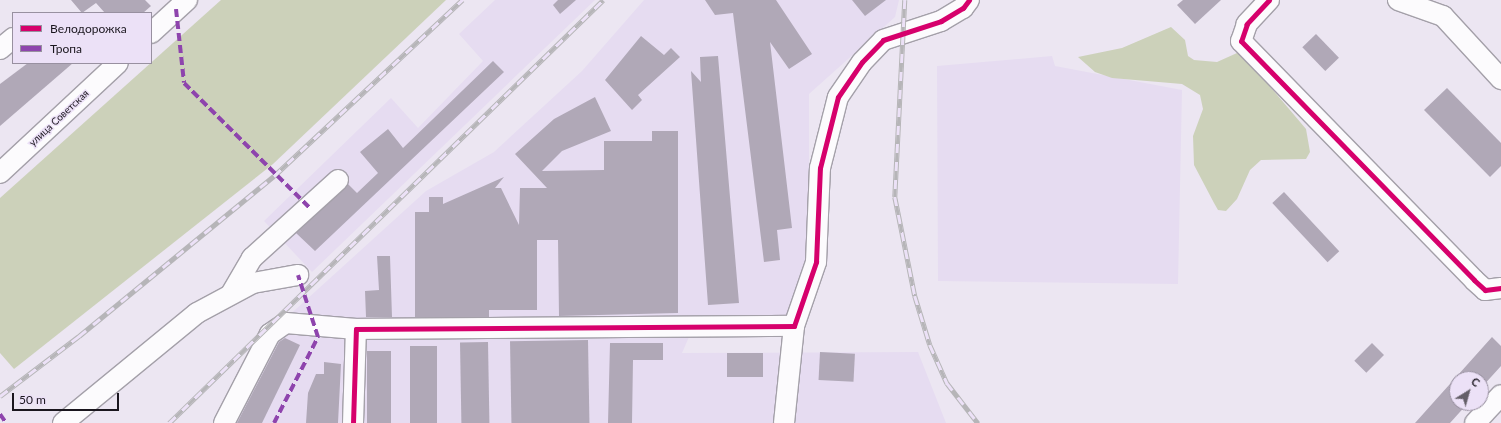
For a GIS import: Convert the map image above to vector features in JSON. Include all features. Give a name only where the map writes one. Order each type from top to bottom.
[{"type":"street","points":[[784,423],[794,326],[816,262],[820,168],[838,97],[862,62],[884,40],[941,21],[963,8],[969,0]]},
{"type":"street","points":[[1269,0],[1247,24],[1241,41],[1474,280],[1485,290],[1501,288]]},
{"type":"street","points":[[1411,2],[1442,16],[1501,79]]},
{"type":"street","points":[[152,31],[177,3]]},
{"type":"street","points":[[0,49],[12,39]]},
{"type":"street","name":"улица Советская","points":[[0,173],[117,64]]},
{"type":"street","points":[[231,294],[252,258],[338,180]]},
{"type":"street","points":[[62,423],[197,313],[253,283],[298,275]]},
{"type":"street","points":[[224,423],[270,334],[286,323],[356,329],[794,326]]},
{"type":"street","points":[[353,423],[356,329]]},
{"type":"street","points":[[1475,423],[1501,395]]},
{"type":"shaded area","points":[[495,0],[595,0],[312,272],[264,221],[391,98],[418,128],[483,61],[459,34]]},
{"type":"shaded area","points":[[644,0],[899,0],[895,17],[809,94],[809,264],[787,336],[689,337],[682,353],[918,352],[946,423],[219,423],[284,320],[426,191],[494,152],[582,71]]},
{"type":"shaded area","points":[[1052,56],[1055,66],[1182,90],[1178,284],[938,281],[937,66]]},
{"type":"green space","points":[[221,0],[446,0],[273,164],[14,369],[0,353],[0,198],[150,64],[152,64],[152,62]]},
{"type":"green space","points":[[1171,27],[1185,40],[1188,56],[1194,60],[1217,62],[1237,53],[1244,56],[1306,129],[1310,152],[1306,159],[1261,160],[1250,170],[1237,199],[1226,211],[1218,210],[1194,165],[1193,136],[1203,109],[1200,95],[1182,84],[1112,78],[1095,72],[1078,57],[1122,48]]},
{"type":"building","points":[[71,0],[145,0],[151,6],[144,12],[104,12],[96,3],[81,12]]},
{"type":"building","points":[[558,0],[576,0],[560,14],[553,5]]},
{"type":"building","points":[[705,0],[776,0],[812,54],[789,69],[770,42],[792,228],[777,230],[780,260],[764,262],[733,13],[715,15]]},
{"type":"building","points":[[852,0],[886,0],[865,16]]},
{"type":"building","points":[[1183,0],[1221,0],[1195,24],[1177,5]]},
{"type":"building","points":[[1316,34],[1339,58],[1325,71],[1302,47]]},
{"type":"building","points":[[641,36],[664,55],[671,48],[680,57],[638,95],[642,100],[632,110],[605,80]]},
{"type":"building","points":[[718,56],[739,303],[708,305],[691,71],[701,82],[700,57]]},
{"type":"building","points":[[493,61],[504,72],[315,251],[296,233],[348,184],[357,193],[378,173],[360,152],[388,129],[403,148]]},
{"type":"building","points":[[27,64],[72,64],[0,126],[0,84]]},
{"type":"building","points":[[1447,88],[1501,143],[1501,166],[1490,177],[1424,110]]},
{"type":"building","points":[[595,97],[611,131],[562,151],[542,171],[604,170],[604,141],[652,141],[652,131],[678,131],[678,313],[559,316],[558,240],[537,240],[537,310],[489,310],[489,317],[415,317],[415,212],[429,212],[429,197],[443,197],[443,204],[504,177],[495,188],[501,188],[519,225],[520,188],[547,188],[515,154],[554,119]]},
{"type":"building","points":[[1284,192],[1339,251],[1328,262],[1272,203]]},
{"type":"building","points":[[377,256],[390,256],[392,317],[366,317],[365,291],[379,290]]},
{"type":"building","points":[[1492,337],[1501,346],[1501,366],[1489,379],[1489,371],[1462,371]]},
{"type":"building","points":[[285,338],[300,345],[262,423],[237,423],[279,342]]},
{"type":"building","points":[[588,340],[589,423],[511,423],[510,341]]},
{"type":"building","points":[[460,342],[488,342],[489,423],[461,423]]},
{"type":"building","points":[[610,343],[663,343],[663,360],[633,360],[632,423],[608,423]]},
{"type":"building","points":[[1372,343],[1384,355],[1366,373],[1354,361]]},
{"type":"building","points":[[410,346],[437,346],[437,423],[410,423]]},
{"type":"building","points":[[367,351],[391,351],[391,423],[367,423]]},
{"type":"building","points":[[820,352],[855,354],[853,382],[819,380]]},
{"type":"building","points":[[727,353],[763,353],[763,377],[727,377]]},
{"type":"building","points":[[324,362],[341,364],[338,423],[306,423],[308,393],[316,374],[324,374]]},
{"type":"building","points":[[1449,385],[1449,411],[1461,411],[1450,423],[1415,423]]},
{"type":"railway","points":[[0,396],[79,336],[274,176],[462,0]]},
{"type":"railway","points":[[169,423],[603,0]]},
{"type":"railway","points":[[905,0],[895,197],[915,296],[930,345],[947,383],[978,423]]},
{"type":"marked path","points":[[176,9],[184,83],[309,207]]},
{"type":"marked path","points":[[274,423],[318,337],[298,275]]},
{"type":"marked path","points":[[0,414],[6,423]]},
{"type":"cycle path","points":[[353,423],[356,329],[794,326],[816,262],[820,168],[838,97],[862,62],[883,40],[941,21],[963,8],[969,0]]},
{"type":"cycle path","points":[[1269,0],[1247,24],[1241,41],[1474,280],[1485,290],[1501,288]]}]
